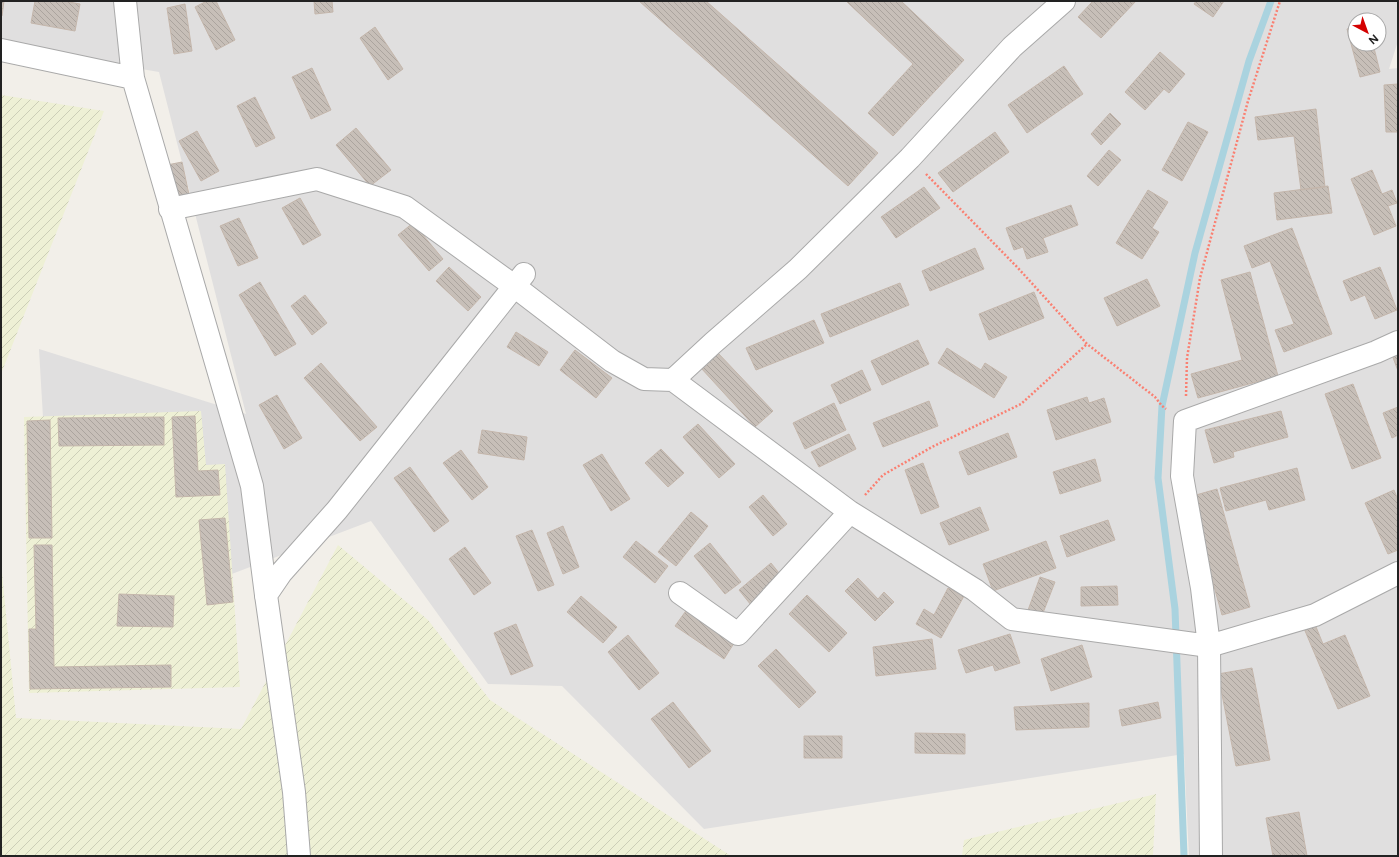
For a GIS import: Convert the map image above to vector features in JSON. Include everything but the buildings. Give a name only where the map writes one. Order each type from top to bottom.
[{"type":"street","points":[[125,1],[133,78],[252,486],[294,792],[299,856]]},
{"type":"street","points":[[673,380],[712,342],[798,269],[910,158],[1012,47],[1064,1]]},
{"type":"street","points":[[1,50],[133,78]]},
{"type":"street","points":[[170,209],[317,179],[405,207],[519,280],[612,361],[644,378],[673,380],[850,512],[974,590],[1012,619],[1209,646],[1315,615],[1398,573]]},
{"type":"street","points":[[266,595],[281,573],[338,510],[519,280]]},
{"type":"street","points":[[1211,856],[1209,646],[1202,588],[1182,476],[1185,421],[1376,352],[1398,342]]},
{"type":"street","points":[[680,593],[738,634],[850,512]]},
{"type":"path","points":[[1185,421],[1187,358],[1200,278],[1248,101],[1280,1]]},
{"type":"path","points":[[910,158],[1018,268],[1087,344],[1155,397],[1162,406],[1185,421]]},
{"type":"path","points":[[850,512],[883,475],[932,447],[1021,404],[1087,344]]},
{"type":"shaded area","points":[[1,1],[1398,1],[1398,41],[1389,69],[1398,68],[1398,856],[1189,856],[1184,754],[704,829],[562,686],[488,684],[371,521],[56,641],[39,349],[246,414],[159,72],[1,45]]},
{"type":"green space","points":[[1,95],[104,111],[1,374]]},
{"type":"green space","points":[[201,411],[206,465],[225,464],[240,687],[29,693],[24,417]]},
{"type":"green space","points":[[338,545],[428,620],[490,700],[731,856],[1,856],[1,562],[16,718],[241,729]]},
{"type":"green space","points":[[1156,794],[1153,856],[962,856],[964,840]]},
{"type":"waterway","points":[[1184,856],[1175,609],[1158,478],[1162,406],[1195,253],[1249,61],[1271,1]]}]
